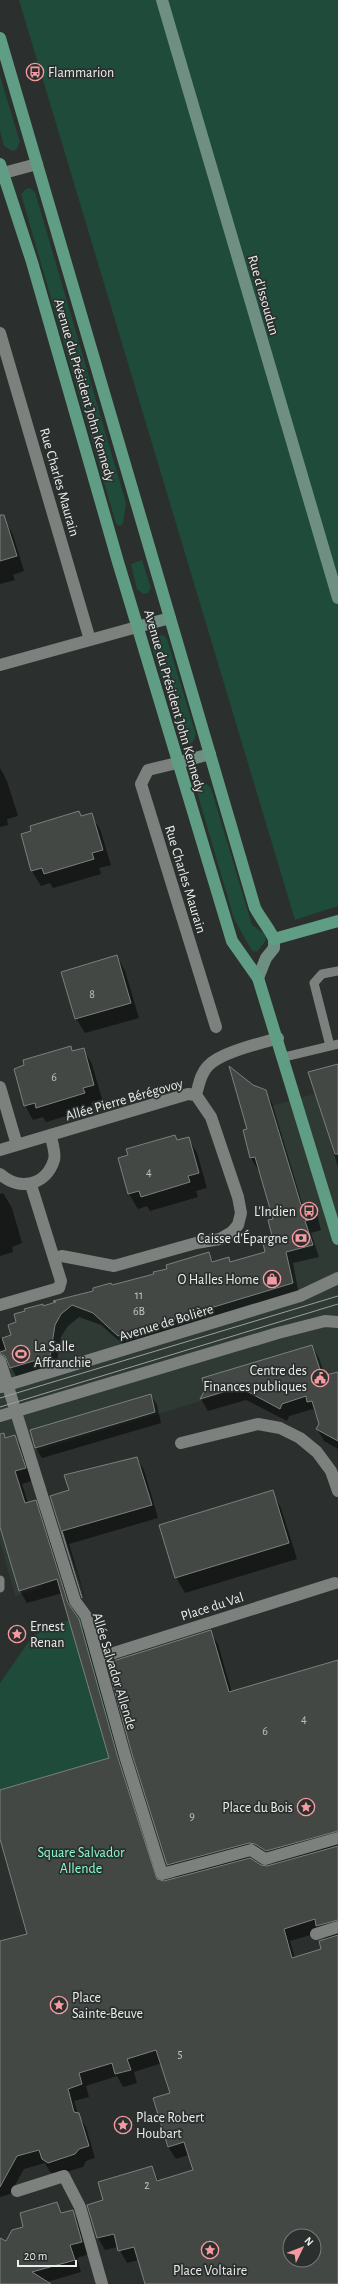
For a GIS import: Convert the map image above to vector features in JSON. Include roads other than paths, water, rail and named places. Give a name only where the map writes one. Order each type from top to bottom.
[{"type":"main road","name":"Avenue du Président John Kennedy","points":[[0,38],[255,908],[262,921],[270,929],[274,939]]},
{"type":"main road","name":"Avenue du Président John Kennedy","points":[[1,171],[32,262],[177,763],[232,941],[258,978],[284,1057],[338,1239]]},
{"type":"main road","points":[[274,939],[338,921]]},
{"type":"street","name":"Rue d'Issoudun","points":[[162,0],[338,598]]},
{"type":"street","points":[[1,171],[38,164]]},
{"type":"street","name":"Rue Charles Maurain","points":[[0,333],[90,640]]},
{"type":"street","points":[[0,665],[170,618]]},
{"type":"street","points":[[177,763],[210,754]]},
{"type":"street","name":"Rue Charles Maurain","points":[[177,763],[148,770],[141,784],[216,1026]]},
{"type":"street","points":[[258,978],[266,958],[274,948],[274,939]]},
{"type":"street","points":[[196,1095],[201,1076],[208,1065],[224,1056],[278,1038]]},
{"type":"street","points":[[0,1087],[17,1145]]},
{"type":"street","name":"Allée Pierre Bérégovoy","points":[[0,1150],[188,1094],[196,1095],[211,1117],[238,1198],[240,1213],[238,1225],[232,1232],[220,1239],[196,1243],[114,1266],[62,1256],[55,1258]]},
{"type":"street","points":[[0,1174],[7,1180],[18,1184],[31,1185],[44,1176],[54,1159],[51,1136]]},
{"type":"street","points":[[0,1305],[59,1288],[62,1282],[31,1185]]},
{"type":"street","name":"Avenue de Bolière","points":[[0,1387],[300,1296],[338,1278]]},
{"type":"street","points":[[0,1416],[278,1333],[325,1321],[338,1322]]},
{"type":"street","name":"Allée Salvador Allende","points":[[0,1361],[35,1478],[75,1601],[86,1616],[125,1756],[162,1874],[251,1850],[265,1859],[338,1838]]},
{"type":"street","points":[[181,1443],[258,1424],[280,1428],[300,1438],[317,1452],[331,1471],[338,1491]]},
{"type":"street","name":"Place du Val","points":[[98,1658],[335,1583]]},
{"type":"street","points":[[316,1934],[338,1928]]},
{"type":"street","points":[[17,2191],[64,2176],[80,2207],[102,2284]]},
{"type":"lane","points":[[284,1057],[334,1045],[314,983],[322,974],[338,971]]},
{"type":"lane","points":[[0,1580],[0,1588]]},
{"type":"tram line","points":[[0,1398],[338,1296]]},
{"type":"tram line","points":[[0,1407],[338,1304]]},
{"type":"place","name":"Flammarion","points":[[35,72]]},
{"type":"place","name":"L'Indien","points":[[309,1211]]},
{"type":"place","name":"Caisse d'Épargne","points":[[301,1238]]},
{"type":"place","name":"O Halles Home","points":[[272,1279]]},
{"type":"place","name":"La Salle Affranchie","points":[[21,1354]]},
{"type":"place","name":"Centre des Finances publiques","points":[[320,1378]]},
{"type":"place","name":"Ernest Renan","points":[[17,1634]]},
{"type":"place","name":"Place du Bois","points":[[306,1807]]},
{"type":"place","name":"Place Sainte-Beuve","points":[[59,2005]]},
{"type":"place","name":"Place Robert Houbart","points":[[123,2125]]},
{"type":"place","name":"Place Voltaire","points":[[210,2250]]},
{"type":"park label","name":"Square Salvador Allende","points":[[81,1860]]}]
